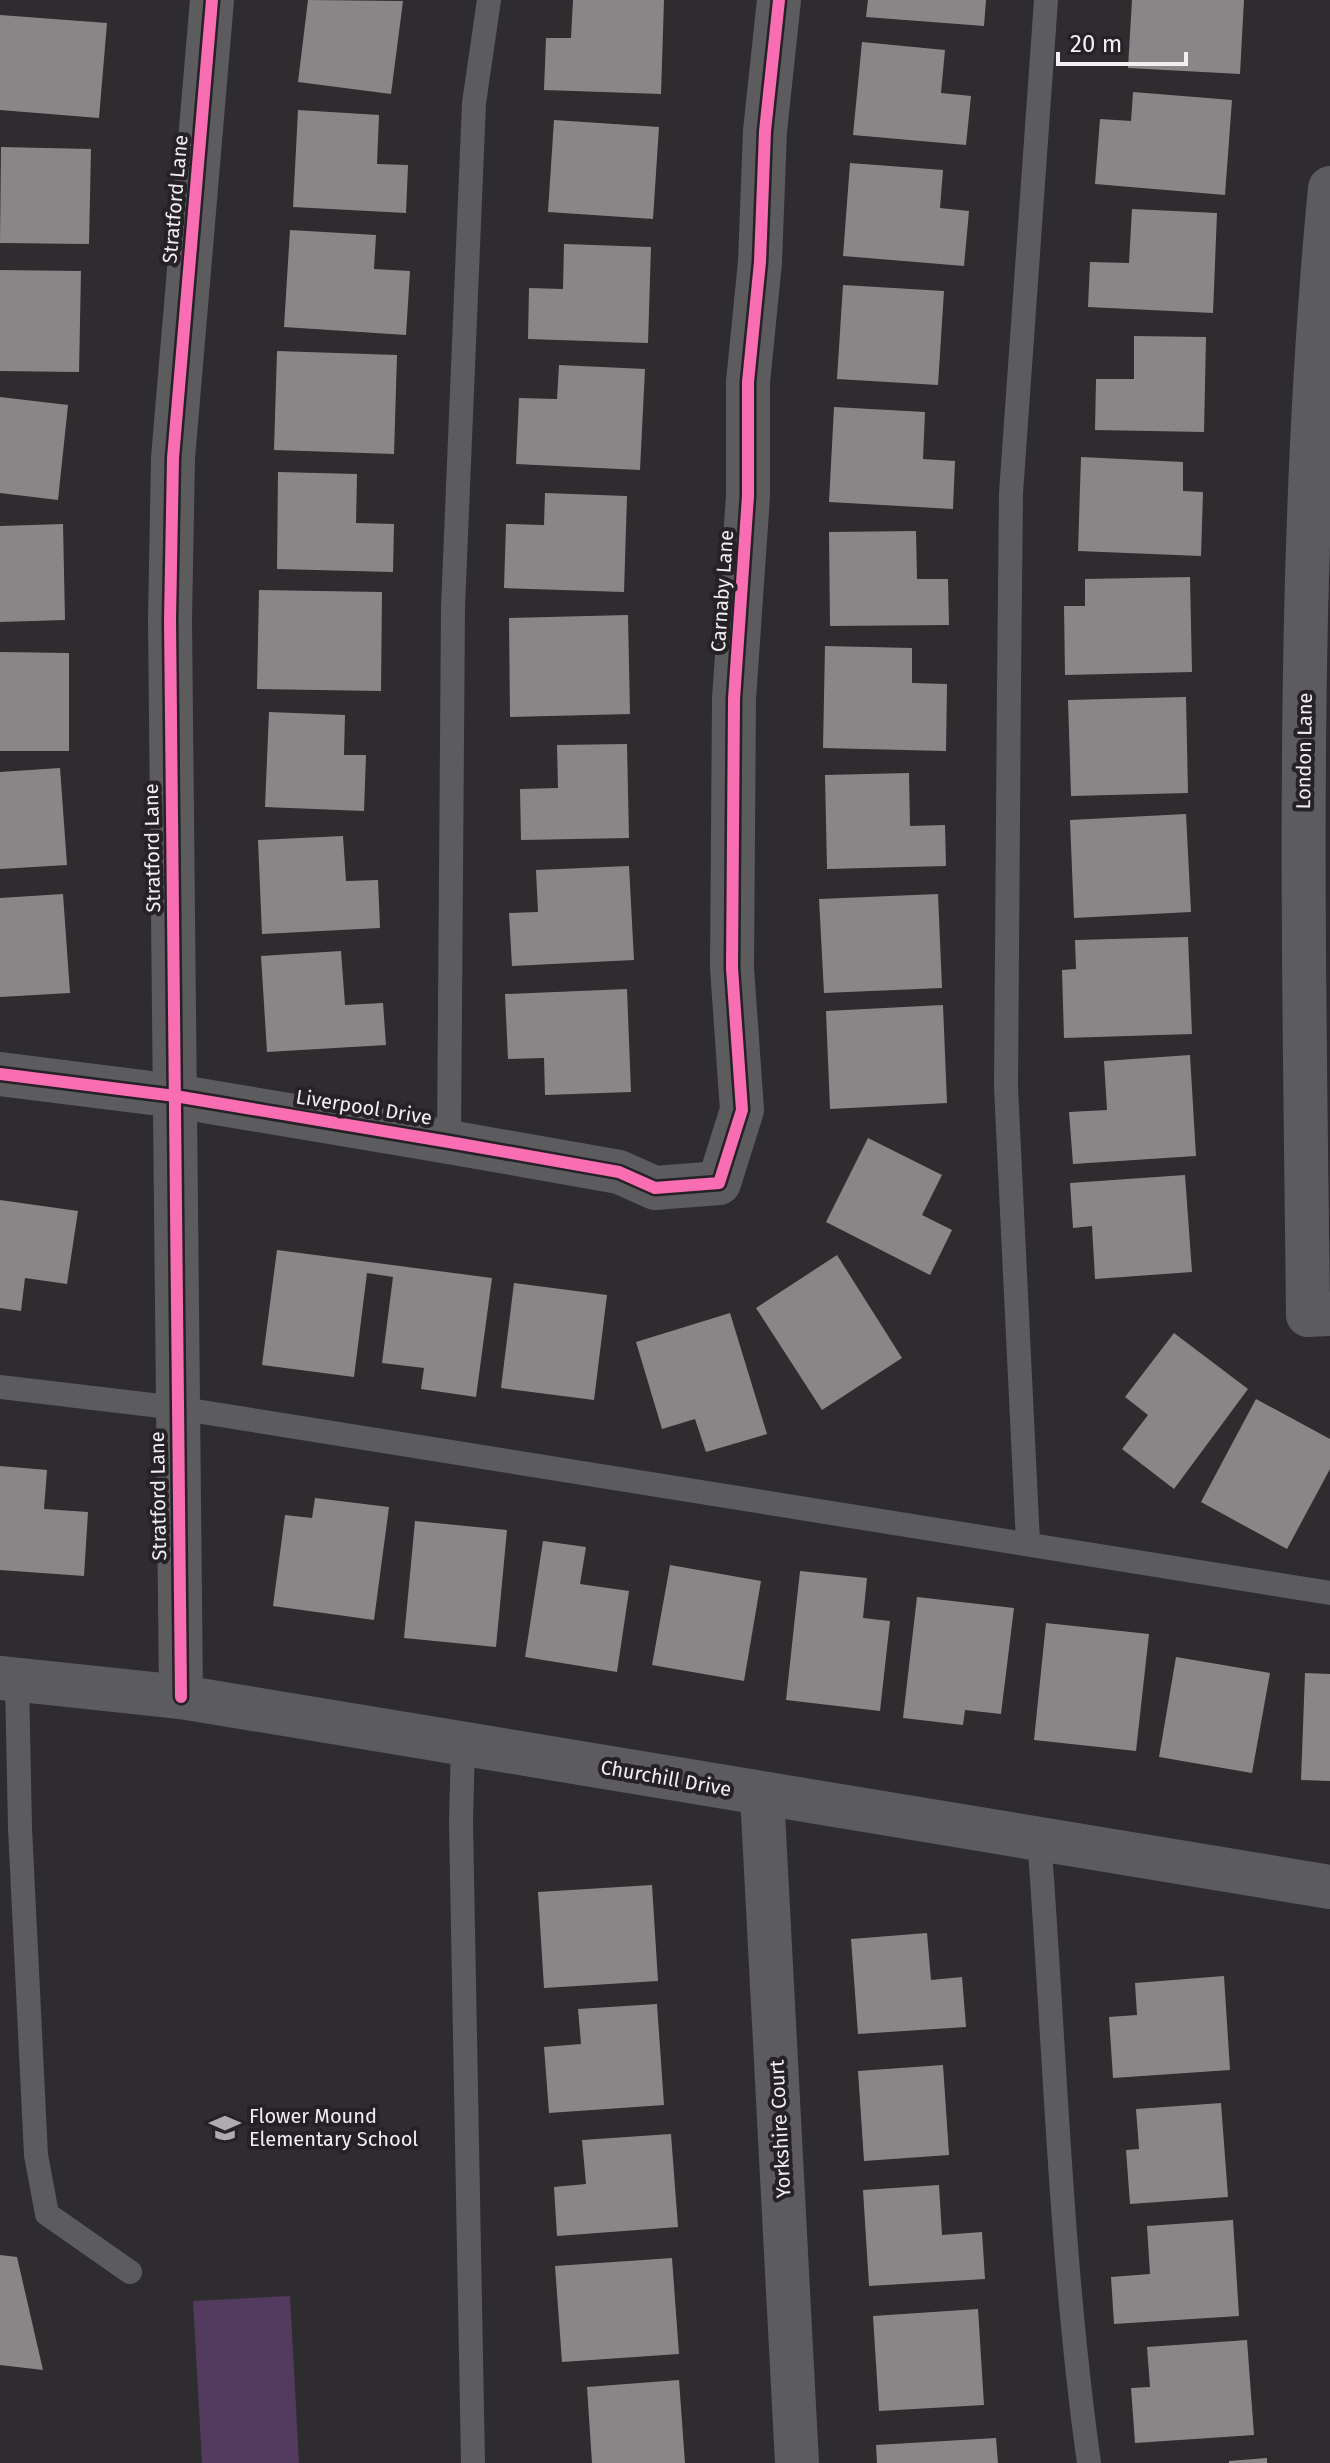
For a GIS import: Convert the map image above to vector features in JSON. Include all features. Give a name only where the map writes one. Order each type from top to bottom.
[{"type":"street","name":"Stratford Lane","points":[[181,1697],[170,620],[173,458],[212,0]]},
{"type":"street","name":"Carnaby Lane","points":[[719,1183],[742,1110],[732,968],[734,699],[748,496],[748,382],[760,262],[765,131],[779,0]]},
{"type":"street","name":"London Lane","points":[[1319,1314],[1303,826],[1307,594],[1321,283],[1330,188]]},
{"type":"street","name":"Liverpool Drive","points":[[0,1074],[175,1096],[449,1142],[619,1172],[655,1188],[719,1183]]},
{"type":"street","name":"Churchill Drive","points":[[9,1679],[181,1697],[1330,1887]]},
{"type":"street","name":"Yorkshire Court","points":[[762,1794],[797,2463]]},
{"type":"lane","points":[[449,1142],[453,607],[474,103],[489,0]]},
{"type":"lane","points":[[1028,1543],[1006,1087],[1011,493],[1046,0]]},
{"type":"lane","points":[[0,1387],[177,1408],[1330,1593]]},
{"type":"lane","points":[[9,1679],[38,2170],[47,2214],[130,2272]]},
{"type":"lane","points":[[463,1744],[461,1822],[473,2463]]},
{"type":"lane","points":[[1039,1838],[1054,2033],[1063,2236],[1089,2463]]},
{"type":"shaded area","points":[[290,2296],[299,2463],[202,2463],[193,2301]]},
{"type":"building","points":[[308,0],[403,1],[391,94],[298,82]]},
{"type":"building","points":[[573,0],[664,0],[661,94],[544,90],[546,38],[571,38]]},
{"type":"building","points":[[868,0],[986,0],[984,26],[866,17]]},
{"type":"building","points":[[1132,0],[1244,0],[1240,74],[1128,68]]},
{"type":"building","points":[[0,15],[107,23],[99,118],[0,110]]},
{"type":"building","points":[[862,42],[945,50],[941,93],[971,96],[966,145],[853,135]]},
{"type":"building","points":[[1133,92],[1232,100],[1225,195],[1095,184],[1100,119],[1131,121]]},
{"type":"building","points":[[298,110],[379,115],[377,164],[408,165],[406,213],[293,207]]},
{"type":"building","points":[[554,120],[659,127],[653,219],[548,212]]},
{"type":"building","points":[[1,147],[91,149],[89,244],[0,243]]},
{"type":"building","points":[[850,163],[943,170],[940,208],[969,211],[964,266],[843,256]]},
{"type":"building","points":[[1132,209],[1217,213],[1213,313],[1088,307],[1090,262],[1129,263]]},
{"type":"building","points":[[290,230],[376,235],[374,269],[410,271],[406,335],[284,327]]},
{"type":"building","points":[[564,244],[651,247],[648,343],[528,339],[529,288],[563,289]]},
{"type":"building","points":[[0,270],[81,271],[79,372],[0,371]]},
{"type":"building","points":[[843,285],[944,291],[938,385],[837,379]]},
{"type":"building","points":[[1134,336],[1206,337],[1204,432],[1095,430],[1096,379],[1134,379]]},
{"type":"building","points":[[277,351],[397,355],[394,454],[274,450]]},
{"type":"building","points":[[559,365],[645,369],[640,470],[516,464],[519,398],[557,399]]},
{"type":"building","points":[[0,397],[68,405],[58,500],[0,493]]},
{"type":"building","points":[[834,407],[925,412],[923,459],[955,461],[953,509],[829,502]]},
{"type":"building","points":[[1081,457],[1183,462],[1183,491],[1203,492],[1201,556],[1078,551]]},
{"type":"building","points":[[278,472],[357,474],[356,523],[394,524],[393,572],[277,569]]},
{"type":"building","points":[[545,493],[627,496],[624,592],[504,588],[506,524],[544,525]]},
{"type":"building","points":[[63,524],[65,620],[0,622],[0,526]]},
{"type":"building","points":[[916,531],[917,579],[948,579],[949,625],[830,626],[829,532]]},
{"type":"building","points":[[1190,577],[1192,672],[1065,675],[1064,606],[1085,606],[1085,579]]},
{"type":"building","points":[[259,590],[382,592],[381,691],[257,689]]},
{"type":"building","points":[[628,615],[630,714],[510,717],[509,618]]},
{"type":"building","points":[[825,646],[912,648],[912,683],[947,684],[946,751],[823,748]]},
{"type":"building","points":[[0,652],[69,653],[69,751],[0,751]]},
{"type":"building","points":[[1186,697],[1188,793],[1071,796],[1068,700]]},
{"type":"building","points":[[269,712],[345,715],[344,755],[366,755],[364,811],[265,807]]},
{"type":"building","points":[[627,744],[629,838],[521,840],[520,789],[558,788],[557,745]]},
{"type":"building","points":[[60,768],[67,865],[0,869],[0,772]]},
{"type":"building","points":[[909,773],[910,826],[945,825],[946,866],[827,869],[825,775]]},
{"type":"building","points":[[1186,814],[1191,912],[1074,918],[1070,820]]},
{"type":"building","points":[[343,836],[346,881],[378,880],[380,928],[262,934],[258,840]]},
{"type":"building","points":[[629,866],[634,960],[512,966],[509,913],[538,912],[536,870]]},
{"type":"building","points":[[63,894],[70,993],[0,997],[0,898]]},
{"type":"building","points":[[938,894],[942,988],[824,993],[819,899]]},
{"type":"building","points":[[1188,937],[1192,1034],[1064,1038],[1062,970],[1076,969],[1075,940]]},
{"type":"building","points":[[341,951],[345,1005],[383,1003],[386,1045],[267,1052],[261,956]]},
{"type":"building","points":[[627,989],[631,1092],[545,1095],[544,1058],[508,1059],[505,994]]},
{"type":"building","points":[[943,1005],[947,1103],[830,1109],[826,1011]]},
{"type":"building","points":[[1190,1055],[1196,1156],[1073,1164],[1069,1112],[1107,1110],[1104,1061]]},
{"type":"building","points":[[868,1138],[942,1175],[922,1215],[952,1230],[930,1275],[826,1222]]},
{"type":"building","points":[[1185,1175],[1192,1272],[1095,1279],[1092,1226],[1073,1228],[1070,1183]]},
{"type":"building","points":[[0,1200],[78,1211],[67,1284],[25,1278],[21,1311],[0,1308]]},
{"type":"building","points":[[277,1250],[492,1278],[476,1397],[421,1389],[424,1368],[382,1363],[393,1277],[367,1273],[354,1377],[262,1365]]},
{"type":"building","points":[[837,1255],[902,1358],[822,1410],[756,1308]]},
{"type":"building","points":[[514,1283],[607,1295],[594,1400],[501,1388]]},
{"type":"building","points":[[730,1313],[767,1434],[706,1452],[695,1419],[662,1429],[636,1342]]},
{"type":"building","points":[[1174,1333],[1248,1389],[1174,1489],[1122,1449],[1148,1415],[1125,1397]]},
{"type":"building","points":[[1256,1399],[1330,1439],[1330,1469],[1287,1549],[1201,1502]]},
{"type":"building","points":[[0,1466],[47,1470],[44,1509],[88,1512],[84,1576],[0,1570]]},
{"type":"building","points":[[315,1498],[389,1507],[374,1620],[273,1606],[285,1515],[312,1518]]},
{"type":"building","points":[[415,1521],[507,1530],[496,1647],[404,1638]]},
{"type":"building","points":[[543,1541],[586,1547],[580,1584],[629,1591],[617,1672],[525,1657]]},
{"type":"building","points":[[670,1565],[761,1581],[744,1681],[652,1665]]},
{"type":"building","points":[[800,1571],[867,1578],[863,1618],[890,1621],[880,1711],[786,1700]]},
{"type":"building","points":[[917,1597],[1014,1608],[1001,1714],[965,1710],[963,1725],[903,1718]]},
{"type":"building","points":[[1046,1623],[1149,1634],[1136,1751],[1034,1740]]},
{"type":"building","points":[[1176,1657],[1270,1673],[1252,1773],[1159,1757]]},
{"type":"building","points":[[1305,1673],[1330,1674],[1330,1781],[1301,1780]]},
{"type":"building","points":[[652,1885],[658,1981],[544,1988],[538,1892]]},
{"type":"building","points":[[927,1933],[931,1980],[962,1977],[966,2027],[858,2034],[851,1939]]},
{"type":"building","points":[[1224,1976],[1230,2070],[1113,2078],[1109,2017],[1137,2015],[1135,1983]]},
{"type":"building","points":[[657,2004],[664,2105],[549,2113],[544,2047],[581,2044],[578,2009]]},
{"type":"building","points":[[943,2065],[949,2155],[864,2161],[858,2071]]},
{"type":"building","points":[[1221,2103],[1228,2197],[1130,2204],[1126,2150],[1139,2149],[1136,2109]]},
{"type":"building","points":[[671,2134],[678,2227],[557,2236],[554,2187],[586,2184],[582,2140]]},
{"type":"building","points":[[939,2185],[942,2235],[982,2232],[985,2279],[869,2286],[863,2190]]},
{"type":"building","points":[[1233,2220],[1239,2316],[1114,2324],[1111,2277],[1150,2274],[1147,2226]]},
{"type":"building","points":[[0,2255],[17,2257],[43,2370],[0,2365]]},
{"type":"building","points":[[672,2258],[679,2354],[562,2362],[555,2266]]},
{"type":"building","points":[[978,2309],[984,2405],[879,2411],[873,2316]]},
{"type":"building","points":[[1247,2340],[1254,2435],[1135,2443],[1131,2388],[1150,2387],[1147,2347]]},
{"type":"building","points":[[679,2380],[685,2463],[592,2463],[587,2387]]},
{"type":"building","points":[[996,2438],[998,2463],[877,2463],[876,2445]]},
{"type":"building","points":[[1267,2458],[1267,2463],[1229,2463],[1229,2461]]},
{"type":"cycle path","points":[[181,1697],[170,620],[173,458],[212,0]]},
{"type":"cycle path","points":[[0,1074],[175,1096],[449,1142],[619,1172],[655,1188],[719,1183],[742,1110],[732,968],[734,699],[748,496],[748,382],[760,262],[765,131],[779,0]]},
{"type":"place","name":"Flower Mound Elementary School","points":[[225,2128]]}]
